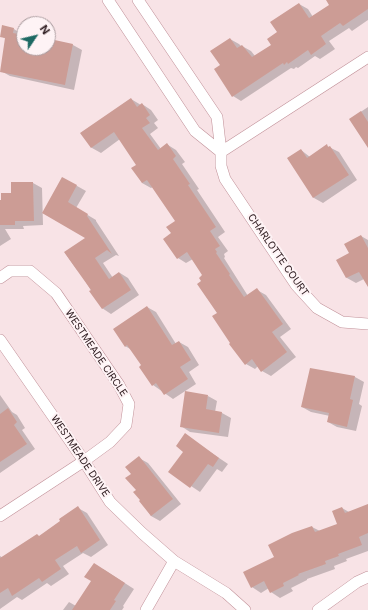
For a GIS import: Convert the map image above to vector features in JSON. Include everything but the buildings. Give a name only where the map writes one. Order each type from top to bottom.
[{"type":"street","points":[[108,0],[195,131],[221,152],[368,57]]},
{"type":"street","name":"CHARLOTTE COURT","points":[[138,0],[217,117],[221,166],[225,179],[296,285],[317,308],[342,322],[368,324]]},
{"type":"street","name":"WESTMEADE CIRCLE","points":[[0,278],[10,271],[30,271],[56,293],[118,385],[129,404],[126,425],[110,442],[84,461],[0,516]]},
{"type":"street","name":"WESTMEADE DRIVE","points":[[0,340],[84,461],[110,502],[174,561],[226,593],[245,610]]},
{"type":"street","points":[[146,610],[174,561]]},
{"type":"street","points":[[318,610],[357,582],[368,577]]}]
